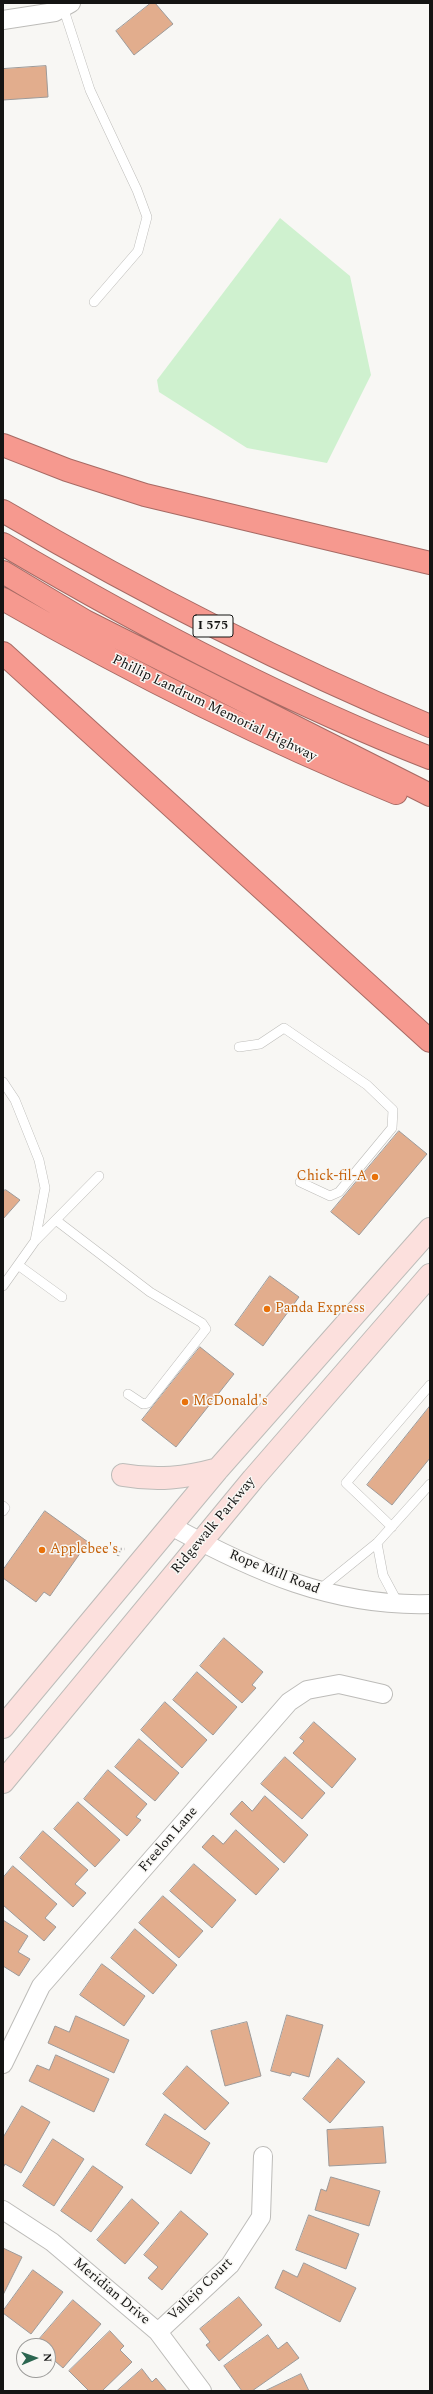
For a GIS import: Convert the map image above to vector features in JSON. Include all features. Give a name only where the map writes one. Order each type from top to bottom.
[{"type":"highway","points":[[3,446],[67,470],[145,495],[430,563]]},
{"type":"highway","name":"I 575","points":[[3,511],[89,562],[194,617],[300,669],[430,726]]},
{"type":"highway","points":[[3,544],[101,602],[195,650],[352,727],[430,758]]},
{"type":"highway","points":[[3,572],[85,621],[430,796]]},
{"type":"highway","name":"Phillip Landrum Memorial Highway","points":[[3,599],[156,683],[345,772],[430,807]]},
{"type":"highway","points":[[3,653],[176,808],[430,1041]]},
{"type":"main road","points":[[3,1727],[218,1469],[430,1229]]},
{"type":"main road","name":"Ridgewalk Parkway","points":[[3,1782],[200,1542],[430,1275]]},
{"type":"main road","points":[[124,1475],[152,1480],[172,1479],[218,1469]]},
{"type":"street","points":[[3,20],[55,12],[67,5]]},
{"type":"street","name":"Rope Mill Road","points":[[170,1526],[200,1542],[269,1574],[318,1591],[352,1600],[430,1604]]},
{"type":"street","name":"Freelon Lane","points":[[3,2064],[41,1986],[289,1702],[307,1690],[339,1684],[383,1694]]},
{"type":"street","name":"Vallejo Court","points":[[158,2332],[230,2265],[261,2217],[263,2156]]},
{"type":"street","name":"Meridian Drive","points":[[3,2210],[52,2242],[158,2332],[202,2391]]},
{"type":"lane","points":[[67,5],[90,90],[137,190],[146,217],[138,251],[94,302]]},
{"type":"lane","points":[[239,1047],[260,1044],[284,1028],[367,1085],[393,1110],[392,1128],[339,1192],[330,1196],[300,1182]]},
{"type":"lane","points":[[3,1082],[15,1100],[39,1160],[45,1188],[35,1241]]},
{"type":"lane","points":[[3,1286],[35,1241],[57,1221],[99,1176]]},
{"type":"lane","points":[[57,1221],[150,1292],[202,1323],[206,1330],[148,1404],[143,1404],[128,1394]]},
{"type":"lane","points":[[18,1265],[62,1297]]},
{"type":"lane","points":[[392,1527],[346,1483],[430,1385]]},
{"type":"lane","points":[[318,1591],[378,1544],[430,1484]]},
{"type":"lane","points":[[3,1506],[5,1508],[3,1511]]},
{"type":"lane","points":[[378,1544],[383,1575],[398,1603]]},
{"type":"green space","points":[[280,218],[350,276],[371,375],[327,463],[247,448],[159,392],[157,380]]},
{"type":"building","points":[[151,3],[155,3],[173,24],[134,55],[116,31]]},
{"type":"building","points":[[46,66],[48,97],[3,100],[3,69]]},
{"type":"building","points":[[399,1131],[427,1154],[359,1235],[331,1212]]},
{"type":"building","points":[[6,1190],[20,1200],[3,1219],[3,1191]]},
{"type":"building","points":[[270,1276],[299,1297],[263,1346],[235,1325]]},
{"type":"building","points":[[200,1347],[234,1374],[176,1447],[142,1420]]},
{"type":"building","points":[[430,1406],[430,1458],[392,1505],[367,1485]]},
{"type":"building","points":[[45,1511],[88,1542],[50,1596],[44,1592],[36,1602],[3,1578],[3,1570]]},
{"type":"building","points":[[224,1638],[263,1672],[252,1685],[256,1688],[242,1703],[200,1666]]},
{"type":"building","points":[[197,1672],[237,1707],[213,1735],[173,1700]]},
{"type":"building","points":[[165,1702],[207,1740],[182,1768],[141,1730]]},
{"type":"building","points":[[314,1722],[356,1759],[332,1788],[293,1753],[304,1741],[300,1738]]},
{"type":"building","points":[[139,1739],[179,1773],[155,1801],[115,1767]]},
{"type":"building","points":[[285,1757],[325,1793],[302,1819],[261,1784]]},
{"type":"building","points":[[108,1770],[147,1804],[136,1817],[141,1820],[127,1836],[84,1799]]},
{"type":"building","points":[[265,1796],[308,1835],[284,1863],[230,1814],[242,1801],[252,1811]]},
{"type":"building","points":[[78,1802],[120,1840],[95,1867],[54,1829]]},
{"type":"building","points":[[236,1830],[279,1869],[256,1895],[202,1847],[213,1835],[223,1844]]},
{"type":"building","points":[[43,1831],[88,1870],[75,1884],[86,1893],[73,1907],[20,1858]]},
{"type":"building","points":[[194,1864],[236,1900],[212,1928],[170,1891]]},
{"type":"building","points":[[13,1866],[57,1904],[45,1918],[56,1927],[44,1941],[3,1905],[3,1878]]},
{"type":"building","points":[[163,1896],[203,1931],[179,1958],[139,1923]]},
{"type":"building","points":[[3,1920],[28,1936],[18,1952],[30,1959],[19,1976],[3,1966]]},
{"type":"building","points":[[135,1929],[177,1965],[153,1994],[111,1958]]},
{"type":"building","points":[[102,1964],[145,1996],[124,2026],[80,1995]]},
{"type":"building","points":[[287,2015],[323,2025],[309,2077],[292,2072],[290,2076],[271,2071]]},
{"type":"building","points":[[76,2016],[129,2040],[114,2073],[48,2043],[55,2026],[69,2032]]},
{"type":"building","points":[[247,2022],[261,2076],[225,2086],[211,2031]]},
{"type":"building","points":[[56,2055],[109,2079],[94,2112],[29,2081],[37,2065],[49,2070]]},
{"type":"building","points":[[338,2058],[365,2082],[330,2123],[303,2099]]},
{"type":"building","points":[[187,2066],[229,2103],[205,2130],[163,2094]]},
{"type":"building","points":[[22,2106],[50,2122],[21,2173],[5,2164],[3,2168],[3,2138]]},
{"type":"building","points":[[165,2114],[210,2143],[191,2174],[146,2145]]},
{"type":"building","points":[[383,2127],[386,2163],[329,2166],[327,2130]]},
{"type":"building","points":[[53,2139],[84,2159],[54,2206],[23,2186]]},
{"type":"building","points":[[93,2166],[123,2187],[91,2232],[61,2211]]},
{"type":"building","points":[[331,2177],[380,2191],[369,2226],[315,2210],[321,2189],[326,2191]]},
{"type":"building","points":[[132,2199],[159,2223],[125,2264],[97,2240]]},
{"type":"building","points":[[181,2211],[208,2234],[162,2290],[148,2278],[158,2267],[144,2255]]},
{"type":"building","points":[[309,2215],[359,2234],[346,2269],[296,2250]]},
{"type":"building","points":[[3,2248],[22,2257],[3,2295]]},
{"type":"building","points":[[304,2263],[356,2288],[340,2322],[275,2288],[283,2270],[297,2277]]},
{"type":"building","points":[[33,2270],[63,2292],[31,2334],[3,2313],[3,2311]]},
{"type":"building","points":[[239,2297],[262,2325],[219,2361],[206,2345],[210,2342],[200,2329]]},
{"type":"building","points":[[73,2300],[101,2324],[63,2368],[56,2362],[56,2338],[40,2338]]},
{"type":"building","points":[[110,2331],[124,2346],[120,2350],[132,2362],[102,2391],[89,2391],[69,2371]]},
{"type":"building","points":[[268,2335],[278,2349],[287,2342],[299,2358],[252,2391],[242,2391],[224,2366]]},
{"type":"building","points":[[142,2369],[152,2382],[156,2378],[167,2391],[117,2391]]},
{"type":"building","points":[[301,2374],[309,2391],[265,2391]]},
{"type":"place","name":"Chick-fil-A","points":[[375,1177]]},
{"type":"place","name":"Panda Express","points":[[267,1309]]},
{"type":"place","name":"McDonald's","points":[[185,1402]]},
{"type":"place","name":"Applebee's","points":[[42,1550]]}]
